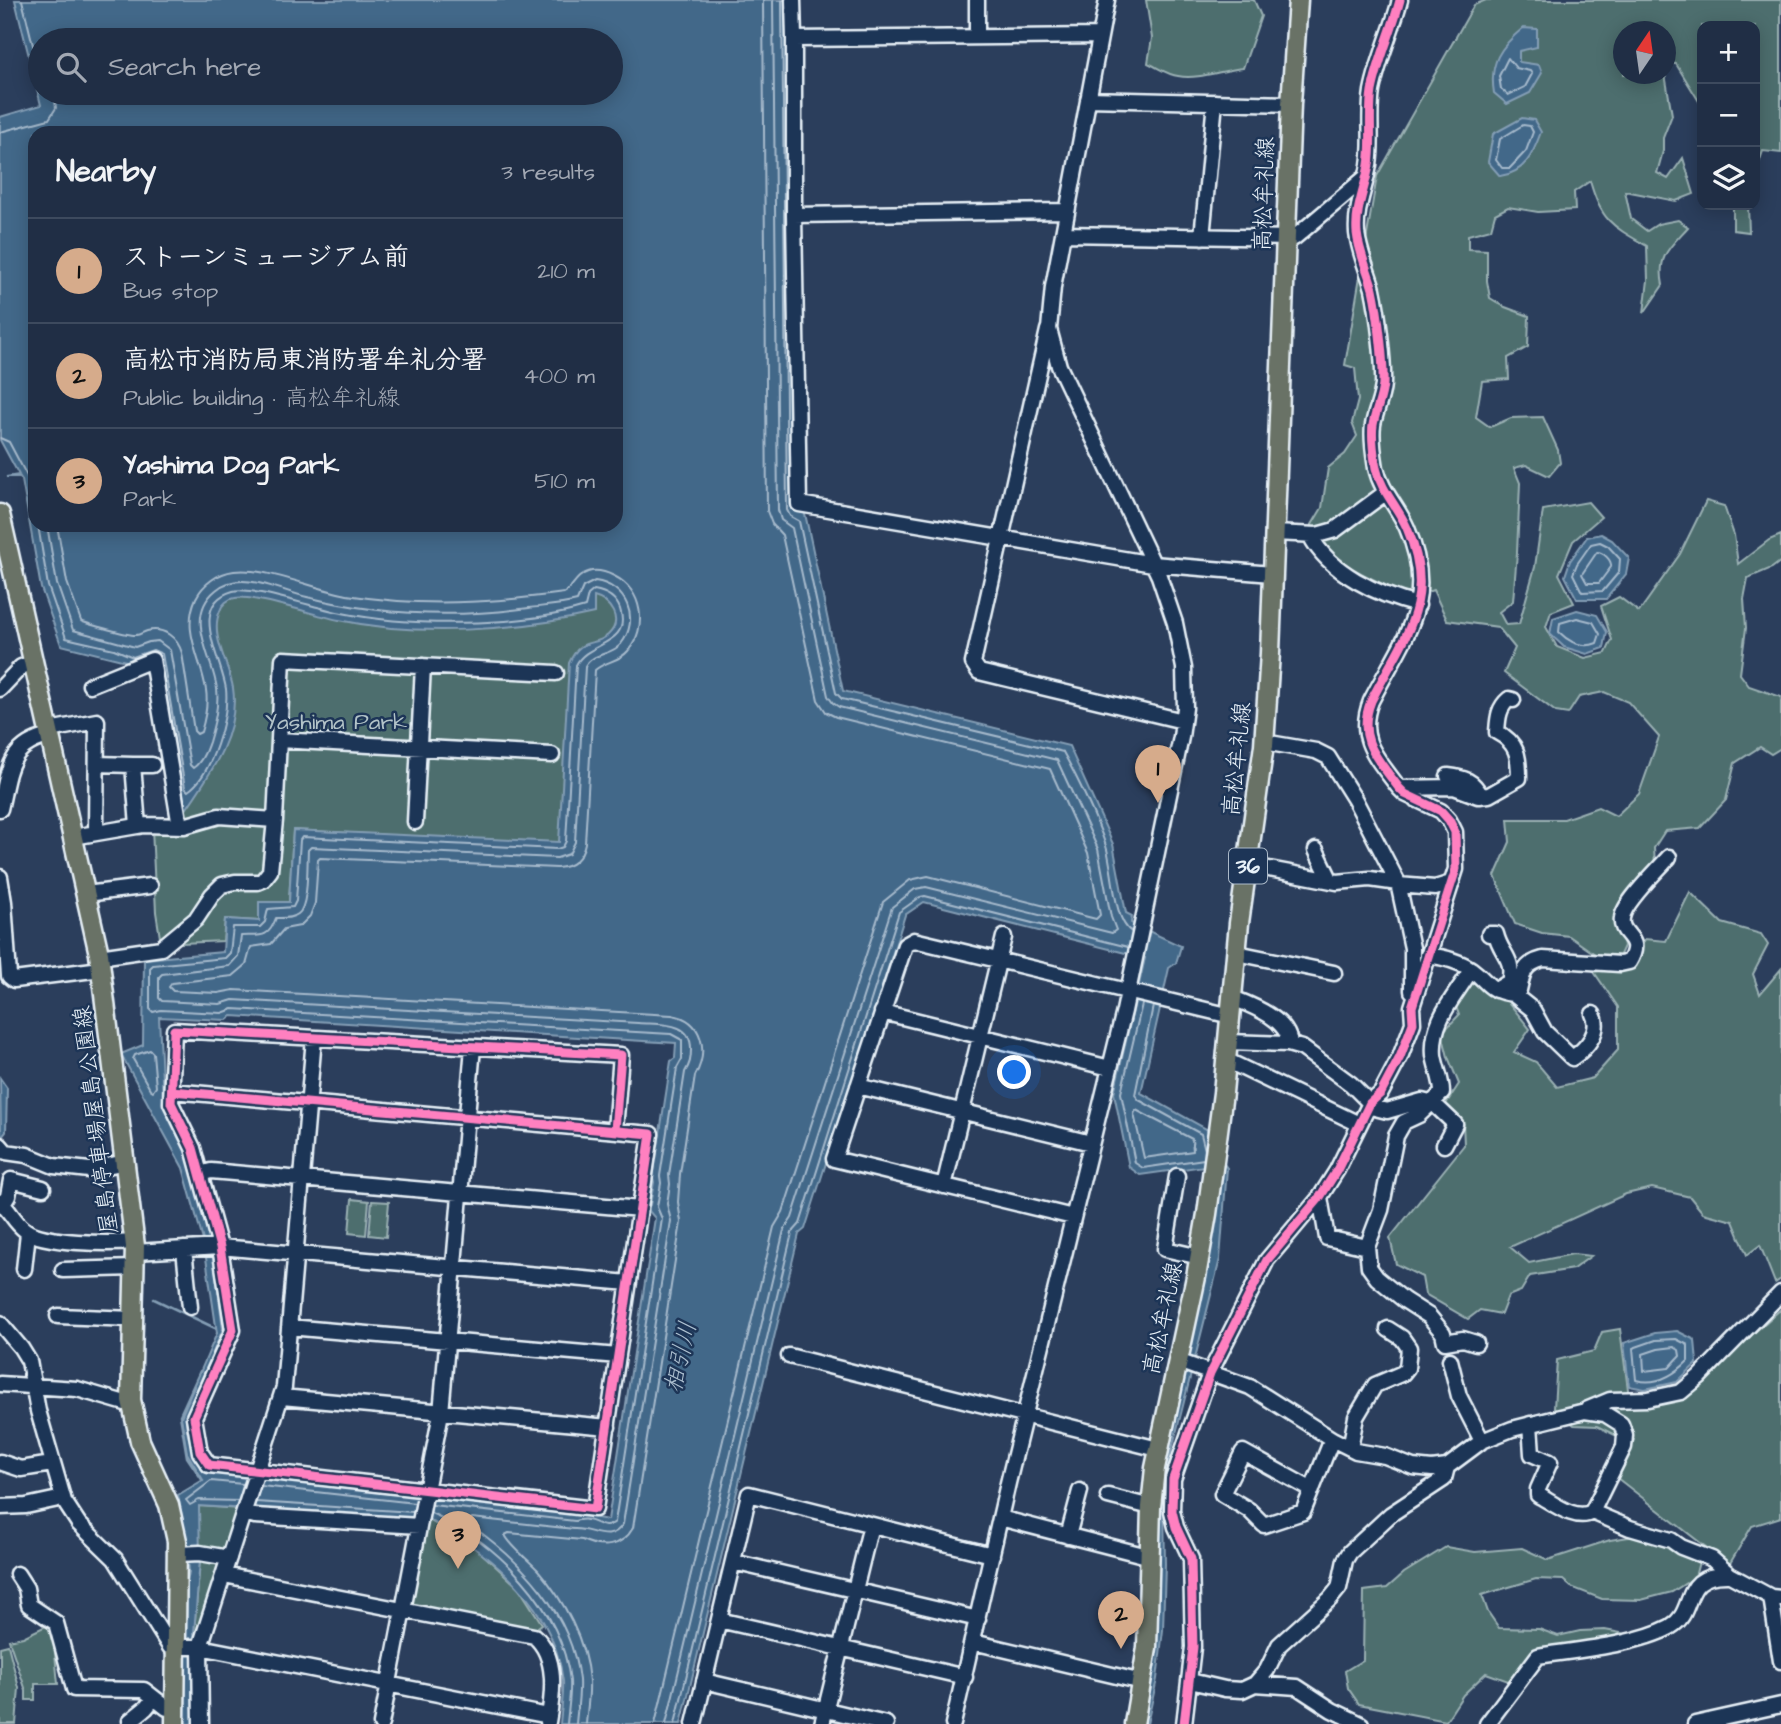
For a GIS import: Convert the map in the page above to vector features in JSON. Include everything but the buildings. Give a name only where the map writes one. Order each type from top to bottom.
[{"type":"main road","name":"高松牟礼線","points":[[1134,1724],[1147,1648],[1151,1507],[1158,1449],[1199,1257],[1264,742],[1291,104],[1298,0]]},
{"type":"main road","name":"屋島停車場屋島公園線","points":[[0,513],[100,963],[135,1254],[131,1402],[140,1441],[188,1554],[176,1647],[175,1716]]},
{"type":"street","points":[[793,0],[799,504],[1153,564],[1272,574]]},
{"type":"street","points":[[977,0],[978,37]]},
{"type":"street","points":[[1107,0],[1053,286],[1049,329],[973,663],[979,672],[1183,721]]},
{"type":"street","points":[[1400,0],[1376,75],[1369,115],[1370,152],[1357,213],[1357,235],[1373,293],[1382,366],[1383,385],[1372,433],[1376,467],[1385,492],[1398,507],[1415,548],[1421,586],[1418,605],[1404,641],[1371,701],[1364,731],[1369,744],[1399,788],[1405,794],[1441,811],[1455,832],[1456,869],[1412,1007]]},
{"type":"street","points":[[794,39],[1100,36]]},
{"type":"street","points":[[1088,99],[1291,104]]},
{"type":"street","points":[[1202,237],[1215,102]]},
{"type":"street","points":[[1063,234],[1294,238],[1366,177]]},
{"type":"street","points":[[794,215],[1067,211]]},
{"type":"street","points":[[953,1724],[1091,1143],[1131,993],[1135,958],[1183,721],[1184,668],[1181,643],[1168,596],[1068,385],[1049,329]]},
{"type":"street","points":[[1274,533],[1310,534],[1335,530],[1385,492]]},
{"type":"street","points":[[1310,534],[1317,548],[1337,567],[1385,595],[1418,605]]},
{"type":"street","points":[[0,877],[4,947],[9,976],[14,979],[162,948],[196,919],[222,885],[258,882],[264,880],[270,871],[283,659],[556,673]]},
{"type":"street","points":[[90,685],[152,660],[180,826]]},
{"type":"street","points":[[0,689],[23,666],[34,662]]},
{"type":"street","points":[[415,822],[423,666]]},
{"type":"street","points":[[1399,788],[1454,787],[1489,796],[1520,778],[1517,749],[1497,732],[1498,715],[1503,704],[1509,699],[1513,700]]},
{"type":"street","points":[[0,809],[10,766],[16,754],[32,741],[50,733],[97,721],[96,832]]},
{"type":"street","points":[[279,740],[552,755]]},
{"type":"street","points":[[1184,1724],[1193,1647],[1191,1559],[1172,1511],[1173,1479],[1210,1373],[1267,1260],[1320,1197],[1337,1170],[1370,1103],[1381,1093],[1400,1057],[1413,1023],[1412,947],[1398,884],[1355,800],[1328,757],[1316,751],[1264,742]]},
{"type":"street","points":[[97,764],[152,765]]},
{"type":"street","points":[[133,765],[138,826]]},
{"type":"street","points":[[1447,776],[1466,778],[1481,796]]},
{"type":"street","points":[[73,836],[138,826],[180,826],[219,816],[275,820]]},
{"type":"street","points":[[1316,850],[1331,881]]},
{"type":"street","points":[[1513,994],[1519,990],[1523,973],[1531,962],[1543,959],[1620,964],[1629,962],[1635,953],[1635,944],[1623,925],[1622,917],[1627,906],[1669,857]]},
{"type":"street","points":[[1248,865],[1331,881],[1370,879],[1436,888],[1451,883]]},
{"type":"street","points":[[86,894],[149,886]]},
{"type":"street","points":[[1489,934],[1496,934],[1499,948],[1511,963],[1509,982],[1496,990]]},
{"type":"street","points":[[944,1186],[1004,937]]},
{"type":"street","points":[[1073,1217],[834,1159],[905,945],[914,940],[1231,1016]]},
{"type":"street","points":[[1237,953],[1334,973]]},
{"type":"street","points":[[1428,955],[1443,957],[1471,970],[1489,988],[1513,994],[1533,1010],[1545,1032],[1572,1058],[1581,1052],[1594,1035],[1596,1021],[1593,1014]]},
{"type":"street","points":[[1471,970],[1456,995],[1449,1000],[1434,1038],[1434,1058],[1442,1080],[1442,1093],[1434,1104],[1404,1122],[1396,1136],[1381,1210],[1367,1247],[1369,1267],[1377,1278],[1429,1316],[1443,1333],[1445,1342],[1463,1339],[1476,1343]]},
{"type":"street","points":[[1233,998],[1260,1010],[1278,1023],[1290,1038],[1290,1044]]},
{"type":"street","points":[[882,1012],[1110,1068]]},
{"type":"street","points":[[172,1091],[615,1130],[651,1133],[595,1509],[257,1474],[209,1465],[200,1452],[194,1417],[233,1330],[211,1248],[200,1174],[191,1142],[171,1103],[174,1030],[621,1055],[615,1130]]},
{"type":"street","points":[[201,1724],[200,1647],[282,1397],[314,1038]]},
{"type":"street","points":[[1227,1051],[1290,1044],[1318,1058],[1351,1084],[1375,1108],[1387,1111],[1422,1101],[1434,1104],[1455,1124],[1444,1145]]},
{"type":"street","points":[[380,1724],[441,1413],[473,1047]]},
{"type":"street","points":[[1227,1051],[1359,1124]]},
{"type":"street","points":[[858,1086],[1091,1143]]},
{"type":"street","points":[[0,1145],[6,1152],[31,1157],[54,1166],[89,1170],[125,1162]]},
{"type":"street","points":[[200,1174],[211,1171],[640,1209]]},
{"type":"street","points":[[1177,1176],[1166,1249],[1199,1257]]},
{"type":"street","points":[[43,1188],[11,1180],[8,1196],[1,1203],[28,1233],[135,1254]]},
{"type":"street","points":[[1320,1197],[1328,1238],[1367,1247]]},
{"type":"street","points":[[24,1269],[28,1233]]},
{"type":"street","points":[[63,1270],[135,1254],[211,1248],[629,1283]]},
{"type":"street","points":[[184,1249],[183,1289],[190,1307]]},
{"type":"street","points":[[1178,1361],[1251,1387],[1350,1448],[1385,1456],[1413,1467],[1447,1467],[1482,1441],[1512,1429],[1585,1410],[1610,1400],[1648,1399],[1681,1392],[1781,1293]]},
{"type":"street","points":[[58,1316],[133,1320]]},
{"type":"street","points":[[0,1323],[26,1354],[38,1411],[62,1498],[79,1524],[115,1559],[170,1647],[200,1647],[388,1684],[549,1720],[552,1705],[551,1671],[540,1643],[534,1636],[224,1575]]},
{"type":"street","points":[[289,1326],[618,1356]]},
{"type":"street","points":[[1350,1448],[1356,1417],[1375,1385],[1403,1374],[1406,1368],[1409,1348],[1402,1338],[1388,1329]]},
{"type":"street","points":[[789,1356],[1158,1449]]},
{"type":"street","points":[[1450,1360],[1460,1396],[1482,1441]]},
{"type":"street","points":[[0,1384],[77,1389],[125,1403],[131,1402]]},
{"type":"street","points":[[282,1397],[608,1427]]},
{"type":"street","points":[[1530,1424],[1532,1454],[1550,1462],[1538,1489],[1538,1496],[1575,1515],[1585,1516],[1592,1512],[1624,1447],[1625,1435],[1621,1424],[1605,1414],[1585,1410]]},
{"type":"street","points":[[1312,1490],[1243,1452],[1222,1494],[1249,1510],[1264,1525],[1303,1512],[1312,1490],[1332,1439]]},
{"type":"street","points":[[0,1462],[21,1469],[52,1464]]},
{"type":"street","points":[[1190,1681],[1242,1690],[1255,1684],[1267,1670],[1279,1646],[1339,1588],[1345,1560],[1350,1552],[1391,1514],[1444,1479],[1447,1467]]},
{"type":"street","points":[[1069,1536],[1080,1492]]},
{"type":"street","points":[[694,1724],[749,1494],[992,1555]]},
{"type":"street","points":[[1108,1496],[1151,1507]]},
{"type":"street","points":[[0,1507],[26,1506],[62,1498]]},
{"type":"street","points":[[245,1511],[255,1516],[420,1523]]},
{"type":"street","points":[[1592,1512],[1630,1528],[1671,1539],[1681,1547],[1712,1559],[1730,1575],[1776,1597],[1781,1661]]},
{"type":"street","points":[[1000,1518],[1151,1557]]},
{"type":"street","points":[[824,1717],[871,1525]]},
{"type":"street","points":[[188,1554],[229,1558]]},
{"type":"street","points":[[733,1562],[978,1619]]},
{"type":"street","points":[[17,1574],[26,1588],[29,1605],[55,1623],[74,1689],[144,1690],[175,1716]]},
{"type":"street","points":[[1487,1724],[1538,1656],[1611,1644],[1673,1625],[1695,1586],[1702,1579],[1730,1575]]},
{"type":"street","points":[[719,1620],[965,1677]]},
{"type":"street","points":[[972,1642],[1142,1682]]},
{"type":"street","points":[[704,1681],[824,1717],[886,1724]]},
{"type":"street","points":[[1255,1684],[1297,1687],[1332,1710],[1360,1724]]},
{"type":"street","points":[[130,1720],[154,1698]]},
{"type":"street","points":[[1695,1724],[1781,1705]]},
{"type":"green space","points":[[1146,0],[1254,0],[1261,16],[1243,68],[1186,77],[1170,74],[1148,63],[1152,38]]},
{"type":"green space","points":[[1486,0],[1781,0],[1781,153],[1763,151],[1760,160],[1760,21],[1697,21],[1697,98],[1676,64],[1676,21],[1613,21],[1613,84],[1667,84],[1672,115],[1663,138],[1663,151],[1657,173],[1668,179],[1683,158],[1694,194],[1676,201],[1625,191],[1631,219],[1647,231],[1658,224],[1678,220],[1688,227],[1666,253],[1662,267],[1663,285],[1644,313],[1648,280],[1647,246],[1610,221],[1599,205],[1590,181],[1574,192],[1575,210],[1538,212],[1508,207],[1495,214],[1491,229],[1468,235],[1468,249],[1487,250],[1490,298],[1529,316],[1528,347],[1508,358],[1509,379],[1482,381],[1476,417],[1490,427],[1511,418],[1543,417],[1558,450],[1560,463],[1549,476],[1526,465],[1514,468],[1520,483],[1513,601],[1499,612],[1506,625],[1519,624],[1535,567],[1543,510],[1588,502],[1601,517],[1573,541],[1559,574],[1574,603],[1551,612],[1546,627],[1557,647],[1585,658],[1606,653],[1612,640],[1601,606],[1619,597],[1639,612],[1680,554],[1706,501],[1724,506],[1734,535],[1738,564],[1769,540],[1781,535],[1781,561],[1772,568],[1748,578],[1744,599],[1746,628],[1740,674],[1749,686],[1781,697],[1781,748],[1771,754],[1760,747],[1735,763],[1726,800],[1700,828],[1665,831],[1654,848],[1655,866],[1618,914],[1624,946],[1619,957],[1595,954],[1569,936],[1542,933],[1515,924],[1495,876],[1510,842],[1508,819],[1564,819],[1598,807],[1616,816],[1639,794],[1659,737],[1628,702],[1604,692],[1579,697],[1568,714],[1556,712],[1504,673],[1515,648],[1498,627],[1447,620],[1433,590],[1412,597],[1369,577],[1343,562],[1310,528],[1322,508],[1328,468],[1345,454],[1357,436],[1352,423],[1358,400],[1355,368],[1345,365],[1377,176],[1474,5]]},
{"type":"green space","points":[[1733,210],[1748,210],[1749,232],[1733,230]]},
{"type":"green space","name":"Yashima Park","points":[[228,590],[593,595],[611,604],[617,621],[561,844],[293,830],[289,902],[259,921],[225,919],[223,941],[161,944],[156,912],[152,828],[181,824],[203,634]]},
{"type":"green space","points":[[1690,892],[1722,923],[1761,934],[1768,945],[1753,974],[1760,994],[1781,969],[1781,1279],[1775,1283],[1760,1245],[1747,1255],[1733,1221],[1703,1213],[1690,1197],[1652,1188],[1626,1194],[1510,1247],[1529,1263],[1573,1254],[1591,1256],[1573,1269],[1530,1276],[1521,1291],[1508,1296],[1501,1314],[1480,1310],[1468,1319],[1425,1294],[1422,1277],[1396,1264],[1390,1238],[1464,1145],[1463,1122],[1444,1107],[1459,1084],[1442,1033],[1459,1015],[1454,1001],[1473,978],[1505,998],[1530,1029],[1514,1052],[1536,1062],[1557,1087],[1593,1078],[1618,1050],[1618,1007],[1594,972],[1613,969],[1632,961],[1645,939],[1666,941]]},
{"type":"green space","points":[[352,1199],[369,1201],[366,1235],[349,1233]]},
{"type":"green space","points":[[372,1201],[389,1202],[386,1237],[369,1235]]},
{"type":"green space","points":[[1781,1309],[1781,1517],[1752,1526],[1729,1565],[1617,1478],[1634,1440],[1617,1436],[1597,1426],[1574,1425],[1554,1408],[1557,1360],[1594,1351],[1602,1332],[1620,1329],[1630,1405],[1668,1401],[1712,1370]]},
{"type":"green space","points":[[199,1506],[239,1509],[224,1553],[198,1549]]},
{"type":"green space","points":[[427,1519],[477,1549],[519,1588],[542,1624],[538,1627],[540,1634],[415,1609],[411,1603]]},
{"type":"green space","points":[[1635,1536],[1668,1544],[1700,1558],[1695,1577],[1672,1592],[1641,1600],[1602,1599],[1571,1587],[1563,1580],[1536,1579],[1482,1595],[1488,1612],[1499,1628],[1539,1629],[1558,1636],[1580,1631],[1605,1630],[1626,1634],[1559,1649],[1511,1682],[1486,1673],[1463,1695],[1446,1721],[1359,1704],[1348,1688],[1345,1671],[1363,1660],[1364,1591],[1387,1588],[1404,1573],[1446,1547],[1475,1552],[1522,1548],[1548,1560],[1610,1540]]},
{"type":"green space","points":[[200,1560],[220,1564],[198,1634],[194,1633]]},
{"type":"green space","points":[[52,1623],[58,1684],[35,1684],[35,1700],[26,1700],[26,1691],[9,1640],[23,1637]]},
{"type":"green space","points":[[8,1645],[19,1688],[16,1724],[0,1724],[0,1647]]},
{"type":"water","name":"相引川","points":[[15,0],[789,0],[794,510],[804,512],[806,518],[843,691],[1069,746],[1113,844],[1126,913],[1132,916],[1131,923],[1181,946],[1176,963],[1169,968],[1141,1093],[1210,1131],[1209,1143],[1227,1168],[1220,1259],[1168,1465],[1164,1507],[1163,1630],[1157,1679],[1147,1724],[1139,1724],[1156,1506],[1184,1364],[1207,1273],[1216,1180],[1204,1166],[1140,1175],[1129,1167],[1114,1093],[1145,958],[924,902],[905,915],[805,1229],[799,1234],[681,1724],[560,1724],[563,1681],[557,1654],[547,1629],[533,1606],[497,1566],[430,1520],[199,1506],[200,1560],[194,1633],[197,1724],[183,1724],[183,1604],[189,1572],[178,1495],[203,1480],[187,1453],[181,1417],[217,1333],[204,1244],[183,1168],[121,1054],[143,1045],[144,959],[223,952],[225,919],[259,921],[259,902],[289,902],[293,830],[559,842],[569,663],[583,645],[608,635],[613,629],[615,617],[610,607],[594,597],[594,613],[564,619],[500,628],[401,629],[339,620],[255,599],[230,599],[221,608],[217,630],[233,688],[232,722],[220,755],[183,814],[156,657],[126,663],[61,645],[41,588],[31,532],[623,532],[623,126],[28,126],[28,514],[22,480],[20,477],[6,477],[19,475],[0,440],[0,117],[41,105],[623,105],[623,28],[28,28],[28,52]],"holes":[[[232,1016],[676,1043],[648,1207],[655,1218],[608,1520],[597,1518],[597,1514],[576,1514],[209,1473],[195,1452],[186,1421],[223,1329],[212,1242],[188,1154],[163,1100],[159,1017],[227,1020]]]},
{"type":"water","points":[[1523,28],[1537,29],[1537,47],[1519,51],[1519,62],[1539,65],[1542,73],[1530,93],[1507,104],[1494,93],[1493,73],[1502,49]]},
{"type":"water","points":[[1522,118],[1534,120],[1541,132],[1538,140],[1522,167],[1500,176],[1488,162],[1493,134]]},
{"type":"water","points":[[1601,534],[1612,540],[1629,558],[1626,574],[1606,599],[1577,599],[1565,576],[1570,561],[1587,537]]},
{"type":"water","points":[[1577,610],[1597,615],[1607,632],[1604,648],[1587,654],[1564,647],[1550,634],[1553,618]]},
{"type":"water","points":[[0,1078],[7,1088],[6,1132],[1,1138]]},
{"type":"water","points":[[1677,1331],[1695,1340],[1697,1363],[1677,1382],[1645,1389],[1629,1386],[1624,1343],[1655,1333]]},
{"type":"waterway","points":[[154,1299],[215,1328]]},
{"type":"waterway","points":[[200,1371],[180,1415],[187,1457],[203,1481]]},
{"type":"cycle path","points":[[1184,1724],[1193,1647],[1191,1559],[1176,1527],[1172,1511],[1173,1479],[1210,1373],[1267,1260],[1320,1197],[1337,1170],[1370,1103],[1381,1093],[1400,1057],[1413,1023],[1412,1007],[1456,869],[1455,832],[1449,820],[1441,811],[1405,794],[1399,788],[1371,748],[1366,726],[1371,701],[1405,638],[1418,599],[1416,554],[1407,528],[1376,468],[1372,430],[1383,384],[1382,350],[1373,289],[1357,233],[1359,207],[1370,156],[1372,91],[1400,0]]},
{"type":"cycle path","points":[[172,1091],[651,1134],[595,1509],[209,1465],[200,1452],[194,1417],[233,1330],[220,1247],[193,1148],[171,1103],[174,1030],[621,1055],[615,1130]]},
{"type":"place","name":"ストーンミュージアム前","points":[[1158,803]]},
{"type":"place","name":"Yashima Dog Park","points":[[458,1569]]},
{"type":"place","name":"高松市消防局東消防署牟礼分署","points":[[1121,1649]]}]
